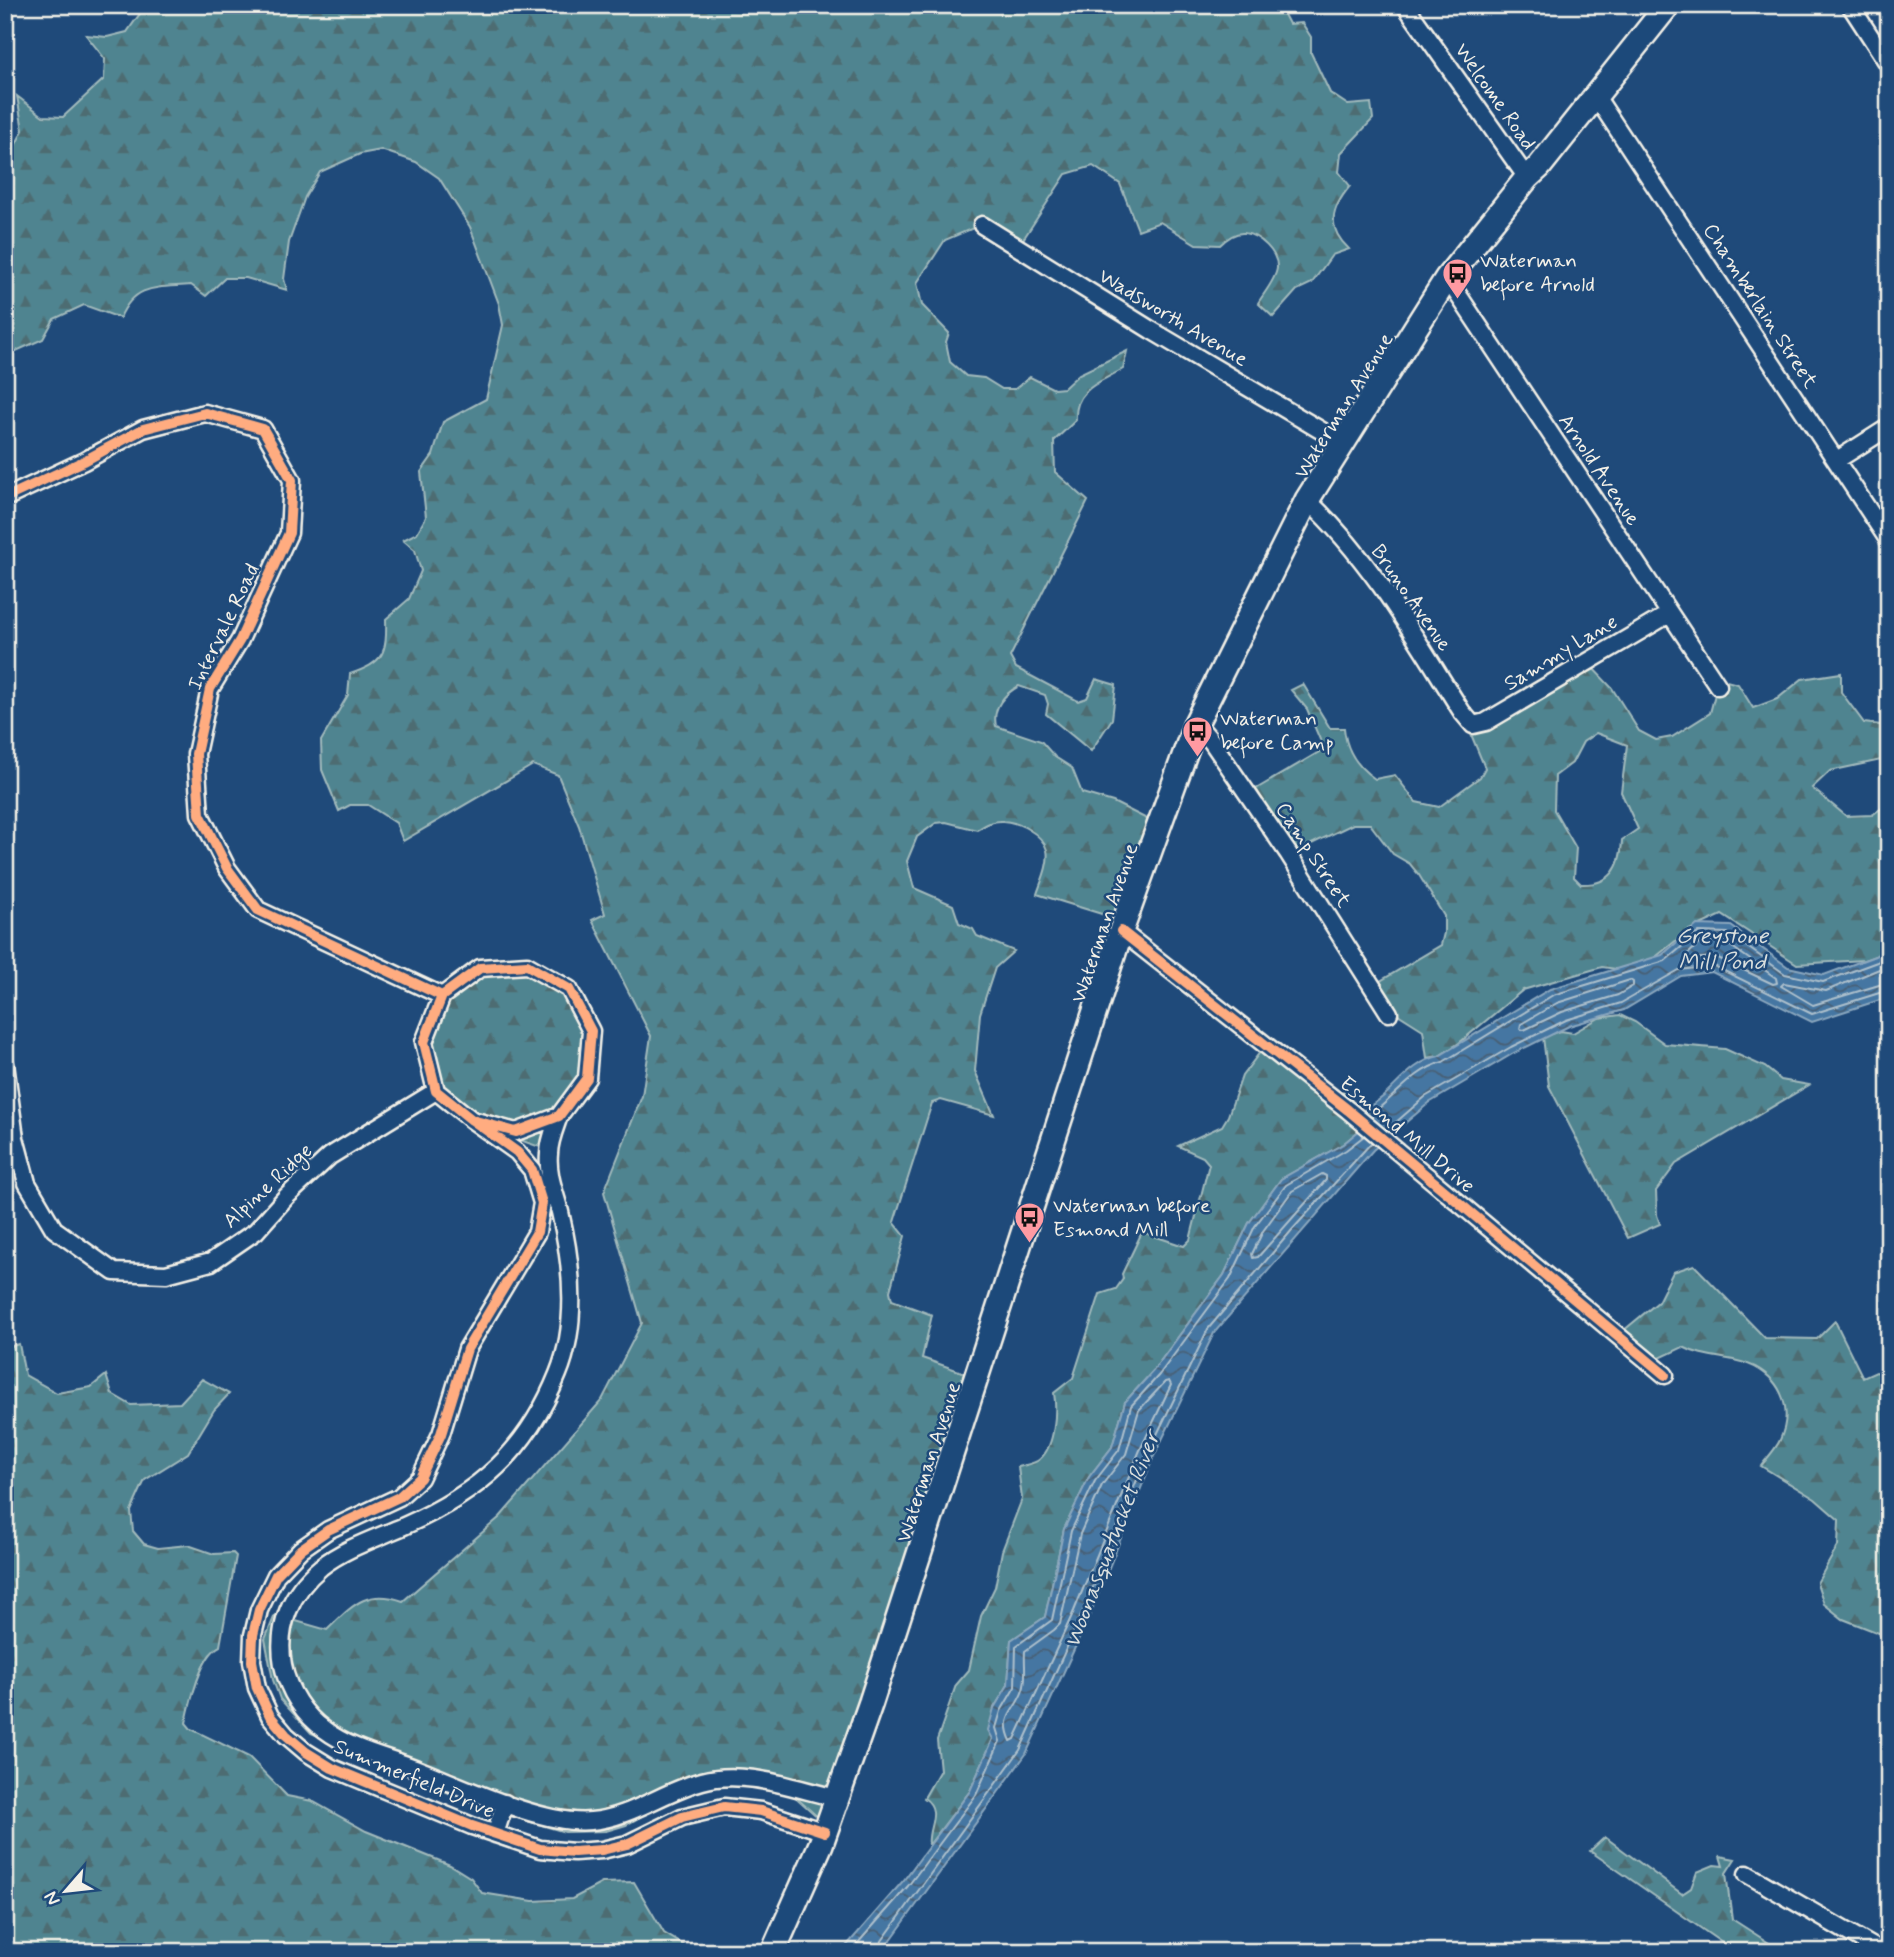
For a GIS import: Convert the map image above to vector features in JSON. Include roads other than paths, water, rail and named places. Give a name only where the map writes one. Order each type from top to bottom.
[{"type":"main road","name":"Waterman Avenue","points":[[774,1952],[825,1832],[871,1702],[1121,931],[1196,723],[1307,500],[1447,278],[1668,5]]},
{"type":"street","name":"Welcome Road","points":[[1405,5],[1527,178]]},
{"type":"street","points":[[1850,5],[1889,65]]},
{"type":"street","name":"Chamberlain Street","points":[[1595,95],[1889,541]]},
{"type":"street","name":"Wadsworth Avenue","points":[[982,225],[1151,330],[1344,444]]},
{"type":"street","name":"Arnold Avenue","points":[[1447,278],[1717,686]]},
{"type":"street","name":"Intervale Road","points":[[5,498],[85,461],[143,429],[205,413],[263,429],[292,480],[289,533],[240,640],[210,689],[196,754],[200,814],[227,868],[258,909],[442,996]]},
{"type":"street","points":[[1836,460],[1889,427]]},
{"type":"street","name":"Bruno Avenue","points":[[1307,500],[1332,523],[1384,592],[1473,725]]},
{"type":"street","name":"Sammy Lane","points":[[1473,725],[1486,722],[1669,614]]},
{"type":"street","name":"Camp Street","points":[[1196,723],[1212,741],[1288,853],[1389,1013]]},
{"type":"street","name":"Esmond Mill Drive","points":[[1121,931],[1348,1110],[1665,1375]]},
{"type":"street","points":[[527,965],[569,989],[591,1031],[587,1078],[559,1116],[516,1132],[472,1120],[436,1091],[424,1042],[442,996],[480,968],[504,966],[527,965]]},
{"type":"street","name":"Alpine Ridge","points":[[5,1063],[15,1138],[27,1183],[54,1229],[114,1272],[166,1274],[211,1262],[256,1231],[287,1196],[330,1156],[436,1091]]},
{"type":"street","name":"Summerfield Drive","points":[[559,1116],[548,1152],[550,1175],[571,1274],[570,1326],[561,1369],[544,1407],[525,1437],[502,1464],[450,1503],[338,1556],[303,1584],[289,1605],[281,1628],[280,1650],[285,1675],[307,1714],[337,1739],[505,1803],[550,1817],[591,1821],[618,1815],[699,1781],[723,1776],[758,1780],[837,1798]]},
{"type":"street","name":"Summerfield Drive","points":[[472,1120],[517,1152],[532,1170],[542,1203],[537,1232],[467,1349],[441,1434],[420,1478],[399,1497],[328,1530],[301,1549],[276,1575],[259,1610],[253,1635],[252,1661],[257,1688],[270,1716],[285,1735],[331,1768],[495,1834],[540,1849],[573,1852],[602,1850],[627,1844],[682,1817],[724,1807],[761,1811],[825,1832]]},
{"type":"street","points":[[379,1507],[395,1530]]},
{"type":"street","name":"Summerfield Drive","points":[[495,1834],[505,1803]]},
{"type":"street","points":[[1748,1874],[1882,1952]]},
{"type":"water","points":[[1697,925],[1731,926],[1788,967],[1824,975],[1875,956],[1889,946],[1889,997],[1812,1022],[1712,972],[1681,976],[1624,1010],[1569,1026],[1514,1053],[1429,1103],[1373,1150],[1214,1333],[1154,1456],[1089,1617],[1026,1754],[882,1952],[841,1952],[903,1881],[970,1791],[993,1739],[988,1730],[994,1708],[1008,1685],[1011,1640],[1045,1617],[1064,1529],[1089,1477],[1112,1447],[1125,1402],[1153,1371],[1224,1275],[1249,1223],[1281,1179],[1343,1144],[1367,1124],[1359,1114],[1423,1062],[1439,1056],[1550,989],[1662,955]]},
{"type":"place","name":"Waterman before Arnold","points":[[1457,300]]},
{"type":"place","name":"Waterman before Camp","points":[[1197,758]]},
{"type":"place","name":"Waterman before Esmond Mill","points":[[1030,1245]]},
{"type":"water label","name":"Greystone Mill Pond","points":[[1722,950]]},
{"type":"water label","name":"Woonasquatucket River","points":[[1113,1540]]}]
